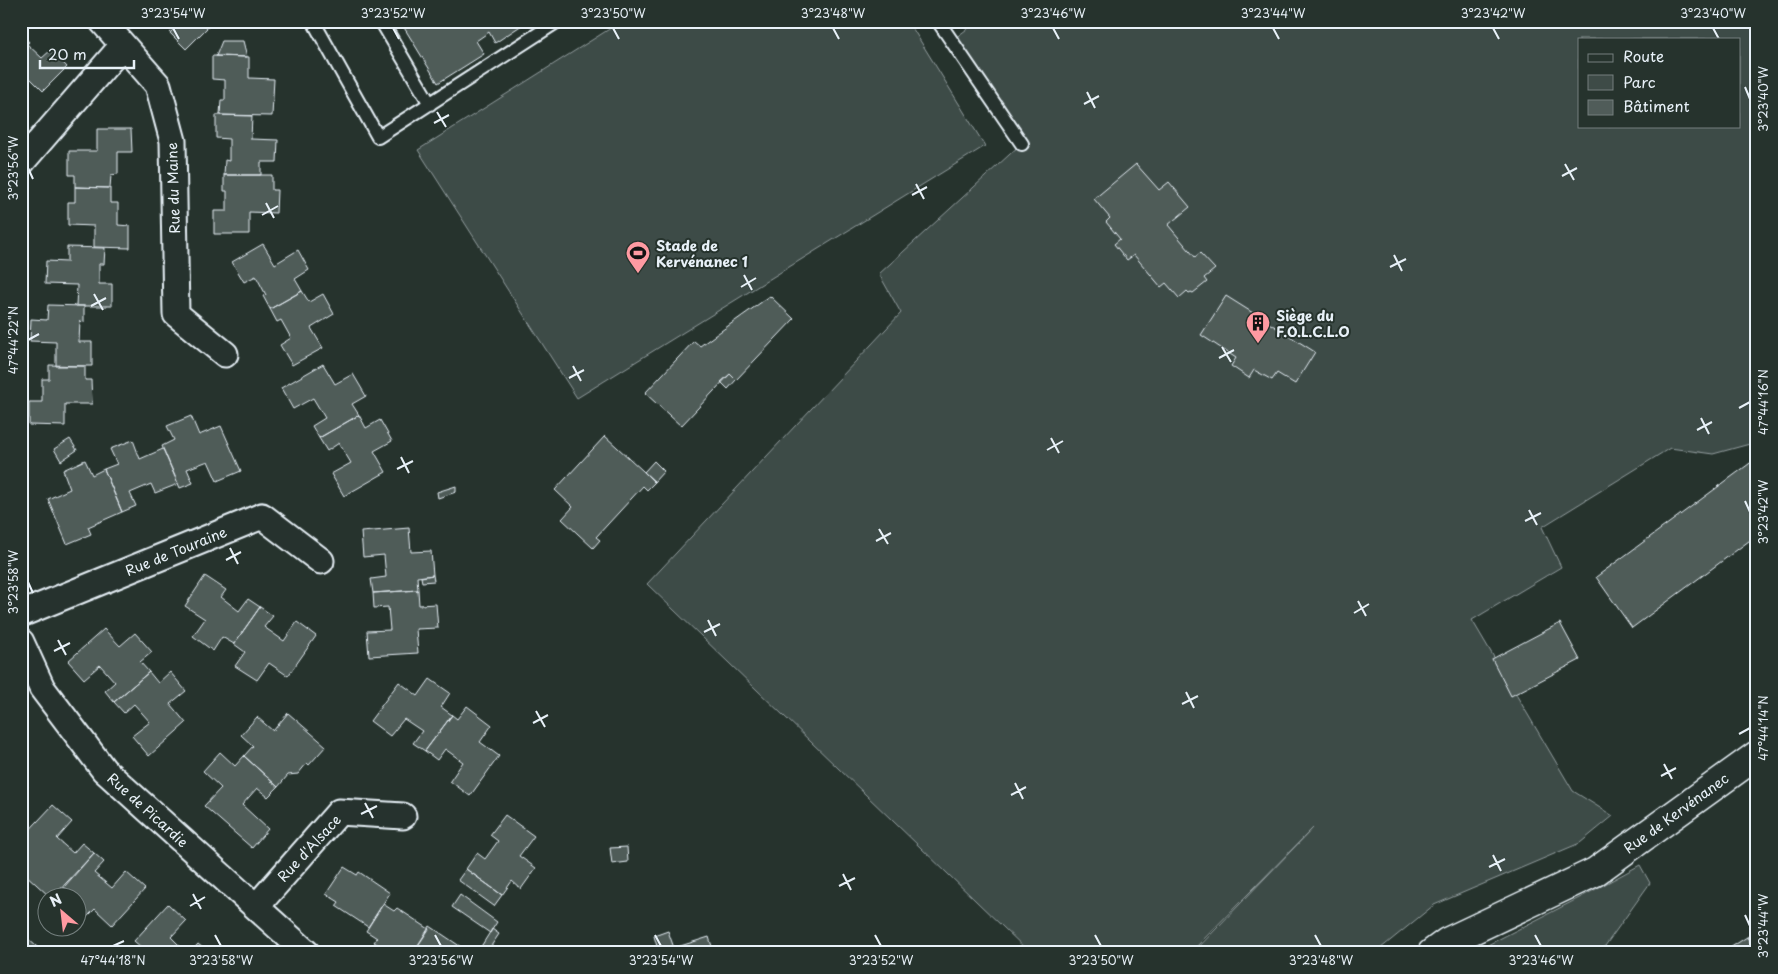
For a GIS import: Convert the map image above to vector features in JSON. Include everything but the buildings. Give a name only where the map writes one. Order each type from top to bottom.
[{"type":"street","name":"Rue du Maine","points":[[102,21],[158,84],[174,141],[176,314],[225,354]]},
{"type":"street","points":[[21,163],[123,45]]},
{"type":"street","name":"Rue de Touraine","points":[[21,614],[262,516],[321,561]]},
{"type":"street","name":"Rue de Picardie","points":[[21,642],[42,688],[104,770],[307,953]]},
{"type":"street","name":"Rue de Kervénanec","points":[[1432,953],[1447,942],[1595,872],[1757,755]]},
{"type":"street","name":"Rue d'Alsace","points":[[256,906],[339,812],[403,816]]},
{"type":"lane","points":[[313,21],[378,136],[558,21]]},
{"type":"lane","points":[[381,21],[430,104]]},
{"type":"lane","points":[[938,21],[1022,144]]},
{"type":"green space","name":"Stade de Kervénanec 1","points":[[622,21],[908,21],[985,146],[577,398],[418,150]]},
{"type":"green space","points":[[978,21],[1757,21],[1757,442],[1713,454],[1670,448],[1542,527],[1561,567],[1472,620],[1573,791],[1613,816],[1580,843],[1434,905],[1375,953],[1193,953],[1313,828],[1190,953],[1030,953],[647,584],[901,313],[879,274],[1021,144],[951,41]]},
{"type":"green space","points":[[1640,865],[1650,883],[1600,953],[1472,953],[1583,896]]},
{"type":"place","name":"Stade de Kervénanec 1","points":[[638,274]]},
{"type":"place","name":"Siège du F.O.L.C.L.O","points":[[1258,344]]}]
